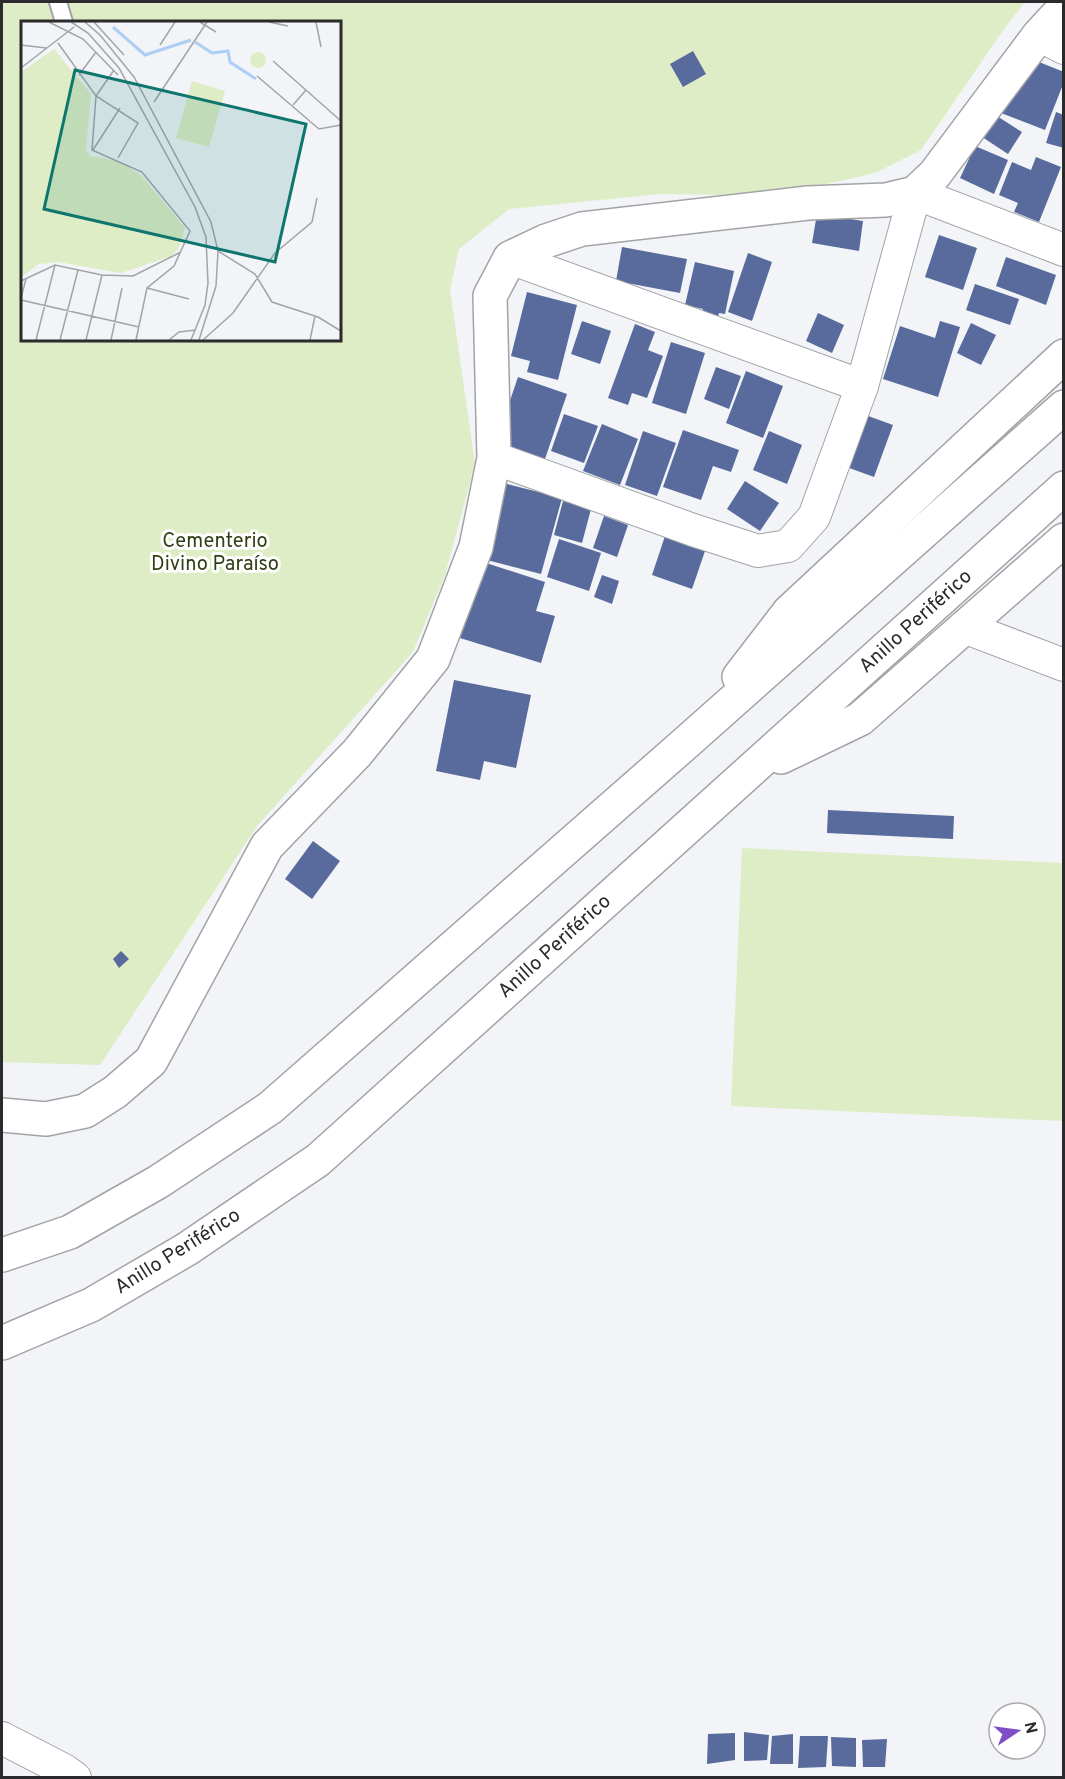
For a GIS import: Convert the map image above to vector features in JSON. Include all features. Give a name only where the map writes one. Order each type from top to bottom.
[{"type":"main road","points":[[2,1115],[46,1119],[86,1111],[115,1092],[151,1061],[267,846],[357,753],[433,659],[476,547],[494,458],[490,296],[510,258],[546,241],[582,229],[808,203],[886,200],[915,193],[935,174],[1051,42],[1064,8]]},
{"type":"main road","points":[[688,741],[789,612],[1064,356]]},
{"type":"main road","points":[[2,1256],[70,1232],[158,1182],[270,1108],[1064,407]]},
{"type":"main road","name":"Anillo Periférico","points":[[2,1343],[91,1305],[188,1249],[318,1160],[1064,488]]},
{"type":"main road","points":[[747,774],[860,719],[1064,540]]},
{"type":"street","points":[[494,458],[758,552],[788,546],[814,517],[862,386],[915,193],[1064,250]]},
{"type":"street","points":[[510,258],[862,386]]},
{"type":"street","points":[[964,627],[1064,664]]},
{"type":"street","points":[[2,1738],[75,1778]]},
{"type":"lane","points":[[57,2],[64,21]]},
{"type":"green space","name":"Cementerio Divino Paraíso","points":[[2,2],[1025,2],[921,150],[875,173],[827,184],[736,195],[660,194],[509,209],[459,249],[450,290],[475,464],[445,575],[413,652],[257,826],[100,1065],[2,1062]]},
{"type":"green space","points":[[742,848],[1063,863],[1063,1121],[731,1106]]},
{"type":"building","points":[[693,51],[706,74],[683,87],[670,64]]},
{"type":"building","points":[[1024,56],[1064,72],[1064,82],[1045,130],[1001,113]]},
{"type":"building","points":[[989,111],[1022,132],[1008,154],[976,133]]},
{"type":"building","points":[[1056,112],[1064,115],[1064,148],[1046,143]]},
{"type":"building","points":[[975,146],[1008,160],[994,194],[960,178]]},
{"type":"building","points":[[1036,157],[1061,167],[1039,222],[1014,212],[1018,203],[999,195],[1012,162],[1031,170]]},
{"type":"building","points":[[817,214],[863,221],[859,251],[812,243]]},
{"type":"building","points":[[939,235],[977,248],[963,290],[925,277]]},
{"type":"building","points":[[622,247],[687,259],[680,293],[616,281]]},
{"type":"building","points":[[748,253],[772,262],[752,321],[728,312]]},
{"type":"building","points":[[1006,257],[1056,275],[1046,305],[996,286]]},
{"type":"building","points":[[695,262],[734,271],[725,314],[719,313],[716,326],[700,322],[703,309],[685,305]]},
{"type":"building","points":[[975,284],[1019,299],[1010,325],[966,310]]},
{"type":"building","points":[[527,292],[577,305],[558,380],[527,372],[530,361],[511,356]]},
{"type":"building","points":[[818,313],[844,325],[832,353],[806,341]]},
{"type":"building","points":[[582,321],[611,331],[600,364],[571,354]]},
{"type":"building","points":[[940,321],[960,327],[938,397],[883,379],[900,326],[935,338]]},
{"type":"building","points":[[971,323],[996,335],[981,365],[957,353]]},
{"type":"building","points":[[635,324],[655,332],[648,350],[663,356],[647,398],[632,393],[628,405],[608,398]]},
{"type":"building","points":[[671,342],[705,353],[686,414],[652,403]]},
{"type":"building","points":[[716,367],[741,376],[729,409],[704,399]]},
{"type":"building","points":[[746,371],[783,386],[763,438],[726,423]]},
{"type":"building","points":[[518,377],[567,394],[545,459],[496,442]]},
{"type":"building","points":[[860,413],[893,425],[874,477],[841,465]]},
{"type":"building","points":[[564,414],[598,426],[584,463],[551,451]]},
{"type":"building","points":[[602,424],[638,439],[620,485],[583,471]]},
{"type":"building","points":[[683,430],[739,450],[731,472],[713,466],[701,500],[663,487]]},
{"type":"building","points":[[643,431],[676,443],[657,496],[625,485]]},
{"type":"building","points":[[769,431],[802,445],[787,484],[753,470]]},
{"type":"building","points":[[745,481],[779,503],[760,531],[727,509]]},
{"type":"building","points":[[503,483],[562,498],[541,574],[483,559]]},
{"type":"building","points":[[563,501],[591,509],[582,543],[554,535]]},
{"type":"building","points":[[604,516],[628,525],[617,557],[593,548]]},
{"type":"building","points":[[665,536],[705,551],[692,589],[652,575]]},
{"type":"building","points":[[559,539],[601,553],[589,591],[547,577]]},
{"type":"building","points":[[483,562],[545,582],[536,611],[555,616],[541,663],[460,638]]},
{"type":"building","points":[[602,575],[619,581],[612,604],[594,597]]},
{"type":"building","points":[[454,680],[531,695],[516,768],[484,761],[480,780],[436,771]]},
{"type":"building","points":[[828,810],[954,816],[953,839],[827,833]]},
{"type":"building","points":[[313,841],[340,861],[312,899],[285,879]]},
{"type":"building","points":[[121,951],[129,959],[119,968],[113,959]]},
{"type":"building","points":[[744,1732],[769,1735],[767,1760],[744,1761]]},
{"type":"building","points":[[735,1733],[735,1760],[707,1764],[708,1734]]},
{"type":"building","points":[[793,1734],[793,1764],[770,1764],[772,1736]]},
{"type":"building","points":[[800,1736],[828,1736],[826,1767],[798,1768]]},
{"type":"building","points":[[831,1737],[856,1738],[856,1767],[832,1766]]},
{"type":"building","points":[[887,1739],[885,1767],[863,1767],[862,1740]]}]
